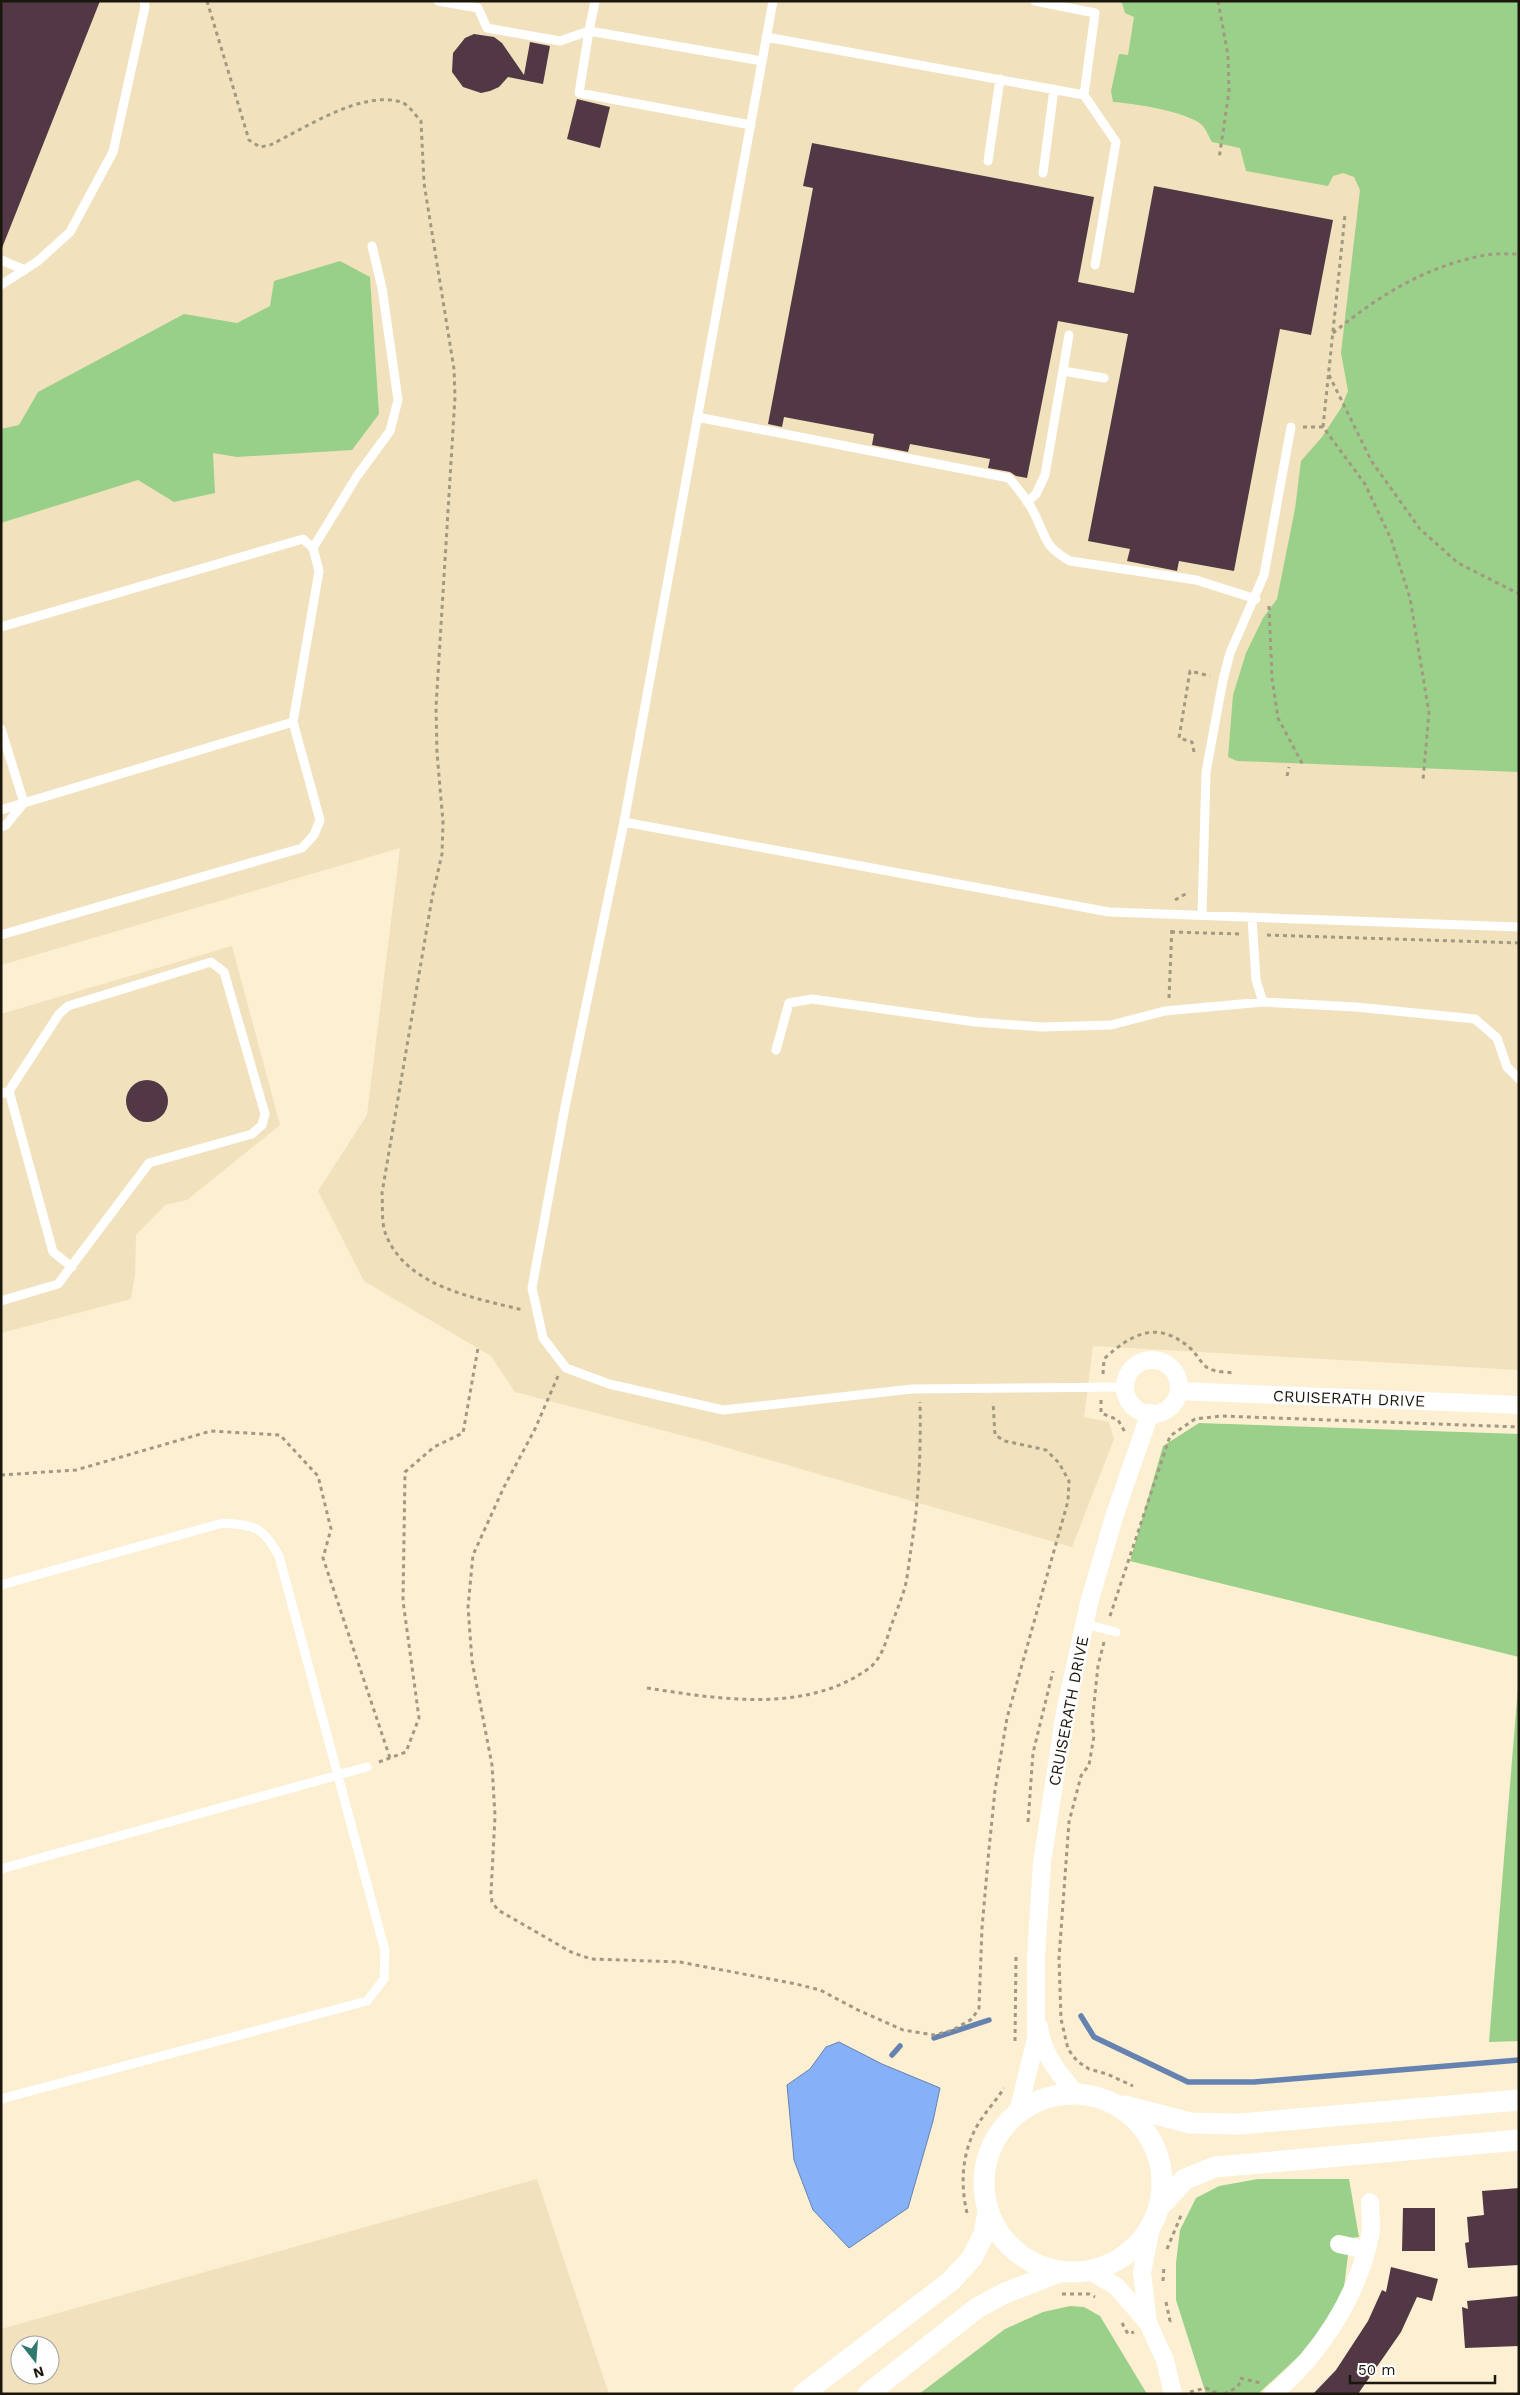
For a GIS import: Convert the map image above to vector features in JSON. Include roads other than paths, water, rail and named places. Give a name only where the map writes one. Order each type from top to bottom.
[{"type":"street","points":[[1154,1360],[1170,1367],[1179,1382],[1179,1391],[1176,1399],[1166,1410],[1150,1414],[1142,1412],[1130,1402],[1126,1386],[1131,1370],[1138,1364],[1154,1360]]},
{"type":"street","name":"CRUISERATH DRIVE","points":[[1179,1391],[1519,1405]]},
{"type":"street","name":"CRUISERATH DRIVE","points":[[1018,2112],[1036,2039],[1036,1957],[1042,1863],[1065,1712],[1085,1624],[1115,1514],[1150,1414]]},
{"type":"street","name":"CRUISERATH DRIVE","points":[[1037,2017],[1040,2037],[1058,2074],[1076,2093]]},
{"type":"street","points":[[1062,2272],[1038,2265],[1016,2252],[999,2233],[988,2211],[984,2184],[988,2157],[999,2132],[1018,2112],[1046,2098],[1076,2093],[1096,2096],[1190,2123],[1239,2124],[1519,2100]]},
{"type":"street","points":[[1115,2103],[1139,2121],[1156,2146],[1163,2176],[1160,2206],[1151,2228],[1142,2272],[1149,2325]]},
{"type":"street","points":[[1160,2206],[1185,2179],[1216,2166],[1519,2140]]},
{"type":"street","points":[[1272,2394],[1323,2342],[1355,2284],[1370,2235],[1370,2202]]},
{"type":"street","points":[[803,2394],[951,2282],[972,2258],[984,2234],[988,2211]]},
{"type":"street","points":[[868,2394],[977,2308],[1005,2293],[1062,2272],[1090,2270],[1117,2261],[1136,2247],[1151,2228]]},
{"type":"street","points":[[1339,2244],[1366,2250]]},
{"type":"street","points":[[1090,2270],[1116,2286],[1149,2325],[1165,2360],[1173,2394]]},
{"type":"lane","points":[[1,285],[25,270],[70,232],[113,152],[145,7],[144,1]]},
{"type":"lane","points":[[438,1],[478,5],[487,28],[560,41],[589,31],[762,61]]},
{"type":"lane","points":[[595,1],[578,93],[751,125]]},
{"type":"lane","points":[[773,1],[624,822],[566,1107],[532,1288],[543,1338],[566,1368],[608,1384],[723,1410],[920,1388],[1126,1386]]},
{"type":"lane","points":[[1035,1],[1096,13],[1084,95],[1116,142],[1095,265]]},
{"type":"lane","points":[[766,37],[1084,95]]},
{"type":"lane","points":[[988,161],[1000,80]]},
{"type":"lane","points":[[1043,172],[1054,89]]},
{"type":"lane","points":[[313,548],[357,476],[390,431],[398,400],[382,288],[372,246]]},
{"type":"lane","points":[[1,260],[25,270]]},
{"type":"lane","points":[[1027,502],[1036,494],[1045,475],[1069,335]]},
{"type":"lane","points":[[1063,371],[1104,378]]},
{"type":"lane","points":[[697,417],[1009,478],[1034,512],[1046,544],[1070,561],[1196,580],[1256,598]]},
{"type":"lane","points":[[1202,915],[1206,773],[1223,680],[1230,653],[1244,617],[1256,598],[1264,575],[1291,427]]},
{"type":"lane","points":[[1,627],[303,539],[313,548],[319,571],[293,722],[320,820],[314,835],[302,848],[1,936]]},
{"type":"lane","points":[[1,810],[293,722]]},
{"type":"lane","points":[[1,729],[24,804]]},
{"type":"lane","points":[[1,827],[6,825],[24,804]]},
{"type":"lane","points":[[624,822],[1109,912],[1519,928]]},
{"type":"lane","points":[[1252,918],[1256,980],[1262,1002]]},
{"type":"lane","points":[[1,1302],[58,1284],[72,1267],[149,1162],[252,1134],[262,1125],[265,1114],[224,972],[211,962],[68,1006],[59,1014],[5,1093],[54,1252],[72,1267]]},
{"type":"lane","points":[[776,1050],[789,1003],[812,1000],[974,1022],[1042,1027],[1112,1025],[1169,1010],[1262,1002],[1356,1007],[1475,1019],[1497,1038],[1507,1068],[1519,1080]]},
{"type":"lane","points":[[1,1585],[223,1523],[249,1525],[269,1537],[279,1556],[385,1952],[384,1979],[367,2000],[1,2099]]},
{"type":"lane","points":[[1085,1624],[1116,1632]]},
{"type":"lane","points":[[1,1869],[367,1767]]},
{"type":"water","points":[[839,2042],[882,2064],[940,2088],[933,2121],[908,2208],[849,2248],[813,2210],[794,2160],[787,2085],[810,2069],[826,2047]]},
{"type":"waterway","points":[[1081,2016],[1094,2037],[1188,2082],[1254,2082],[1519,2060]]},
{"type":"waterway","points":[[934,2038],[989,2020]]},
{"type":"waterway","points":[[892,2055],[900,2046]]}]
